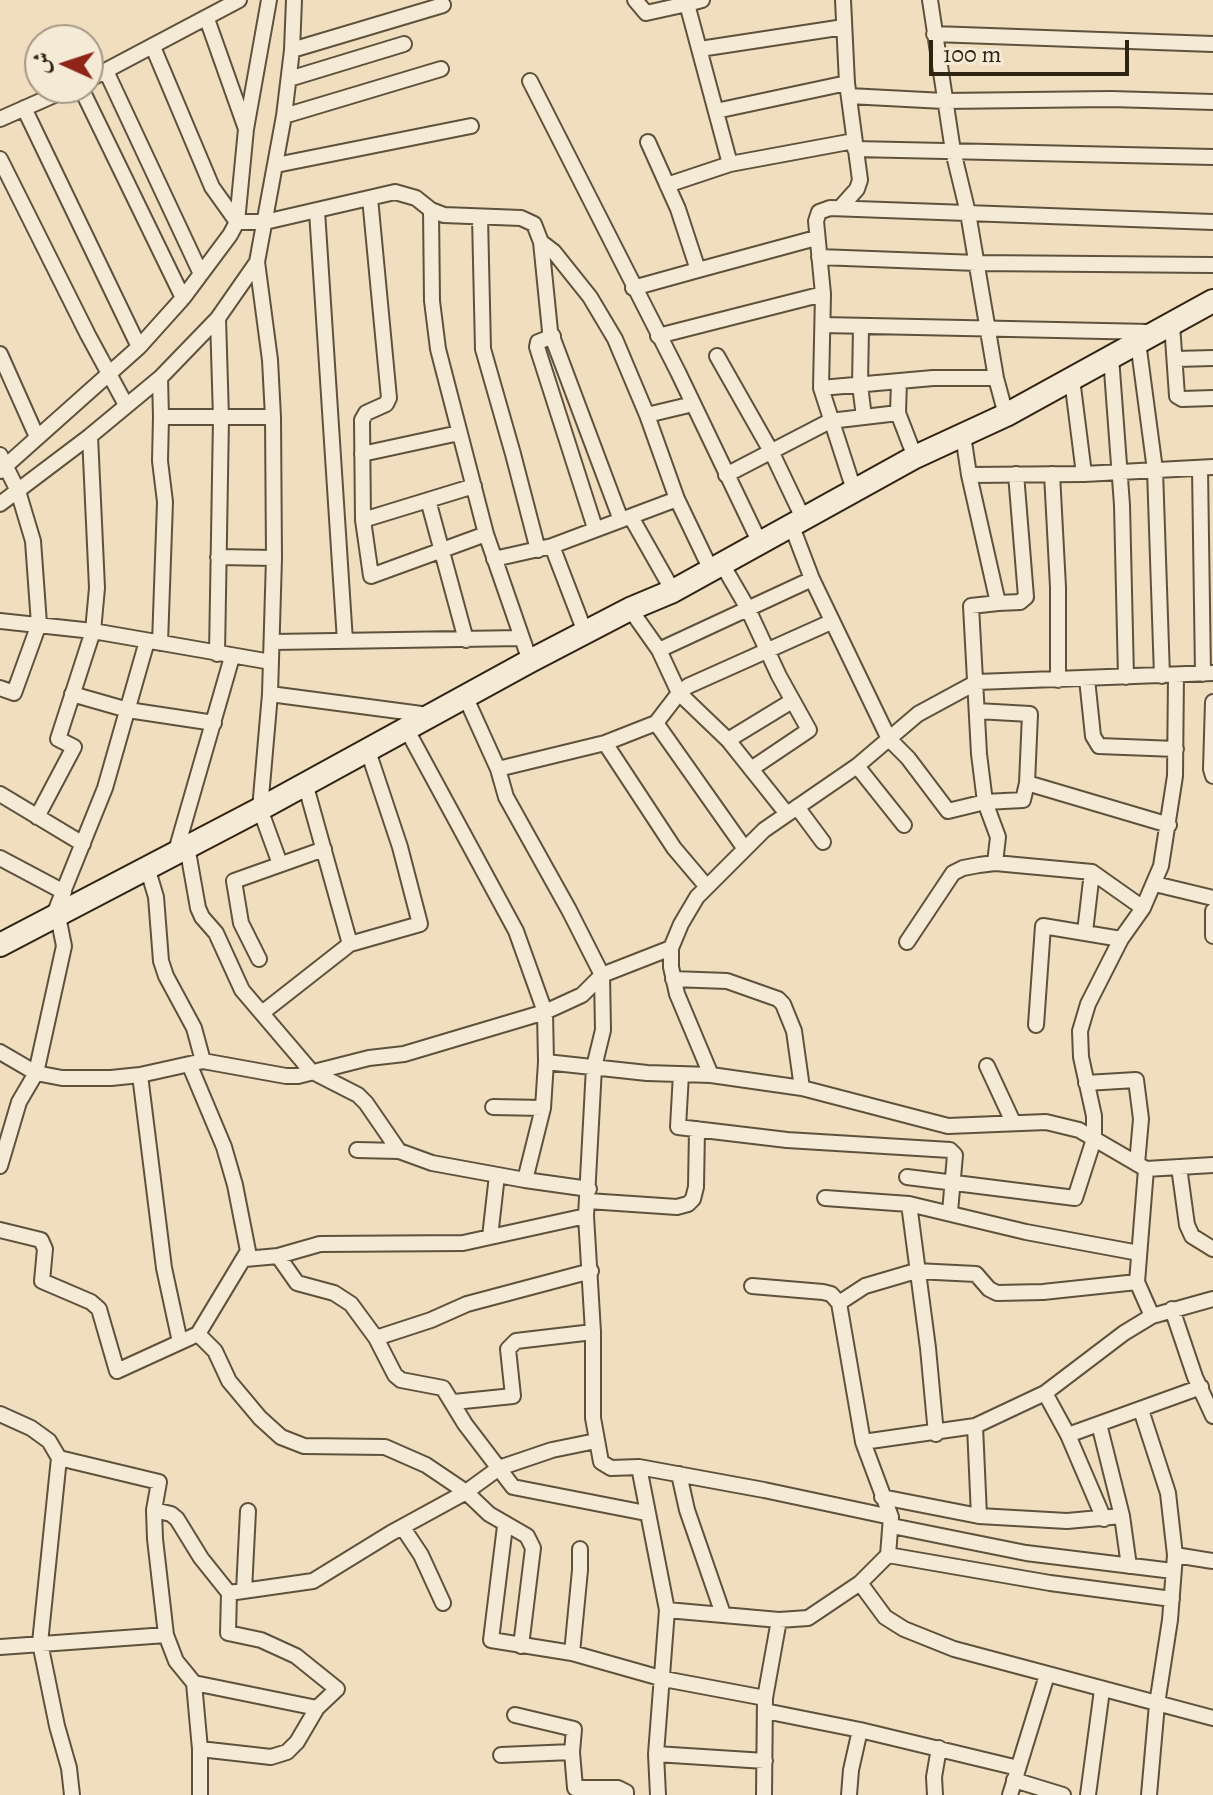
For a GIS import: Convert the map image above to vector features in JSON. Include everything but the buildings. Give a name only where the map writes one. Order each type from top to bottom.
[{"type":"main road","points":[[0,945],[260,809],[585,632],[673,591],[915,457],[1006,415],[1213,301]]},
{"type":"street","points":[[201,274],[106,71],[239,0]]},
{"type":"street","points":[[0,688],[14,693],[39,624],[37,563],[30,529],[18,491],[2,464],[139,347],[183,298],[237,222],[246,129],[269,0]]},
{"type":"street","points":[[280,864],[260,809],[273,642],[274,558],[270,360],[257,262],[284,116],[294,0]]},
{"type":"street","points":[[635,0],[646,13],[652,14],[702,0]]},
{"type":"street","points":[[840,208],[859,183],[848,90],[843,0]]},
{"type":"street","points":[[930,0],[953,151],[968,213],[996,378],[1006,415]]},
{"type":"street","points":[[687,4],[730,164]]},
{"type":"street","points":[[292,50],[443,5]]},
{"type":"street","points":[[207,19],[246,129]]},
{"type":"street","points":[[700,49],[844,27]]},
{"type":"street","points":[[934,34],[1213,44]]},
{"type":"street","points":[[289,79],[404,44]]},
{"type":"street","points":[[153,47],[212,187],[237,222]]},
{"type":"street","points":[[284,116],[441,69]]},
{"type":"street","points":[[530,81],[759,541]]},
{"type":"street","points":[[716,111],[848,90],[944,101],[1111,99],[1213,102]]},
{"type":"street","points":[[0,119],[33,104]]},
{"type":"street","points":[[89,104],[183,298]]},
{"type":"street","points":[[24,108],[139,347]]},
{"type":"street","points":[[276,165],[471,126]]},
{"type":"street","points":[[648,142],[678,209],[698,270]]},
{"type":"street","points":[[667,185],[730,164],[854,145],[953,151],[1213,157]]},
{"type":"street","points":[[0,159],[126,405]]},
{"type":"street","points":[[237,222],[265,222],[395,192],[416,198],[431,210],[444,215],[521,218],[534,224],[541,242],[549,326],[626,519],[673,591]]},
{"type":"street","points":[[370,198],[389,398],[386,404],[363,417],[363,520],[371,576],[486,534]]},
{"type":"street","points":[[854,490],[821,388],[823,294],[816,221],[823,209],[1213,222]]},
{"type":"street","points":[[431,210],[435,331],[486,534],[530,661]]},
{"type":"street","points":[[317,211],[345,641]]},
{"type":"street","points":[[480,217],[483,349],[545,548],[585,632]]},
{"type":"street","points":[[633,288],[816,238]]},
{"type":"street","points":[[541,242],[554,252],[597,308],[622,354],[677,499],[716,567],[747,607],[809,730],[751,769]]},
{"type":"street","points":[[819,257],[977,263],[1213,265]]},
{"type":"street","points":[[0,504],[160,378],[218,318],[257,262]]},
{"type":"street","points":[[658,336],[823,294]]},
{"type":"street","points":[[218,318],[221,418],[218,557],[224,655],[214,723],[181,849],[198,908],[216,933],[235,980],[311,1071],[358,1095],[399,1151]]},
{"type":"street","points":[[823,325],[1155,333],[1176,359],[1179,398],[1213,398]]},
{"type":"street","points":[[861,327],[860,385],[864,417]]},
{"type":"street","points":[[907,1177],[1075,1198],[1094,1139],[1094,1116],[1080,1048],[1084,1012],[1121,939],[1143,908],[1155,884],[1169,825],[1176,749],[1155,470],[1155,333]]},
{"type":"street","points":[[553,336],[538,342],[537,347],[595,528]]},
{"type":"street","points":[[0,354],[37,437]]},
{"type":"street","points":[[717,356],[772,453],[797,521],[812,579],[889,739],[908,758],[948,811],[985,802],[1023,800],[1027,783],[1030,714],[977,711]]},
{"type":"street","points":[[1111,357],[1120,471],[1126,677]]},
{"type":"street","points":[[1176,359],[1213,358]]},
{"type":"street","points":[[0,1166],[19,1102],[36,1073],[64,946],[55,918],[113,764],[128,710],[153,642],[165,502],[160,461],[160,378]]},
{"type":"street","points":[[821,388],[933,378],[996,378]]},
{"type":"street","points":[[1072,379],[1084,474]]},
{"type":"street","points":[[899,381],[898,413],[915,457]]},
{"type":"street","points":[[647,415],[693,404]]},
{"type":"street","points":[[726,475],[830,421],[898,413]]},
{"type":"street","points":[[161,417],[273,417]]},
{"type":"street","points":[[362,454],[459,433]]},
{"type":"street","points":[[963,435],[998,603]]},
{"type":"street","points":[[37,817],[74,747],[58,739],[93,631],[97,588],[90,436]]},
{"type":"street","points":[[711,1075],[673,979],[671,948],[697,897],[745,849],[792,811],[857,766],[918,714],[977,682],[1208,673],[1206,468],[969,475]]},
{"type":"street","points":[[995,863],[998,837],[993,816],[985,802],[971,606],[1020,602],[1026,597],[1016,474]]},
{"type":"street","points":[[1052,474],[1058,587],[1058,680]]},
{"type":"street","points":[[363,520],[474,486]]},
{"type":"street","points":[[494,559],[545,548],[677,499]]},
{"type":"street","points":[[428,500],[466,640]]},
{"type":"street","points":[[218,557],[274,558]]},
{"type":"street","points":[[659,650],[812,579]]},
{"type":"street","points":[[630,609],[659,650],[679,693],[728,740],[751,769],[823,842]]},
{"type":"street","points":[[0,621],[93,631],[271,662]]},
{"type":"street","points":[[498,769],[605,743],[656,723],[688,686],[831,622]]},
{"type":"street","points":[[273,642],[522,638]]},
{"type":"street","points":[[1087,679],[1093,736],[1099,746],[1176,749]]},
{"type":"street","points":[[72,694],[128,710],[214,723]]},
{"type":"street","points":[[270,694],[430,716]]},
{"type":"street","points":[[465,696],[498,769],[506,797],[602,975],[603,1030],[594,1067],[588,1202],[593,1418],[601,1462],[605,1466],[639,1467],[679,1474],[1026,1553],[1173,1571]]},
{"type":"street","points":[[728,740],[792,701]]},
{"type":"street","points":[[1213,702],[1213,776]]},
{"type":"street","points":[[656,723],[745,849]]},
{"type":"street","points":[[407,730],[516,931],[545,1012],[543,1108],[525,1180]]},
{"type":"street","points":[[605,743],[674,848],[707,887]]},
{"type":"street","points":[[262,1013],[350,944],[420,924],[400,847],[368,751]]},
{"type":"street","points":[[857,766],[904,825]]},
{"type":"street","points":[[305,783],[350,944]]},
{"type":"street","points":[[1027,783],[1169,825]]},
{"type":"street","points":[[0,794],[83,844]]},
{"type":"street","points":[[259,959],[241,923],[234,881],[324,849]]},
{"type":"street","points":[[0,858],[64,892]]},
{"type":"street","points":[[907,942],[953,873],[969,866],[995,863],[1092,872],[1143,908]]},
{"type":"street","points":[[0,1230],[41,1240],[45,1249],[42,1281],[91,1302],[99,1309],[117,1371],[198,1334],[245,1259],[248,1251],[230,1166],[196,1063],[194,1028],[161,961],[156,897],[147,867]]},
{"type":"street","points":[[1085,932],[1092,872]]},
{"type":"street","points":[[1155,884],[1213,898]]},
{"type":"street","points":[[1213,911],[1213,936]]},
{"type":"street","points":[[216,933],[241,923]]},
{"type":"street","points":[[1036,1025],[1043,926],[1121,939]]},
{"type":"street","points":[[0,1052],[36,1073],[81,1079],[140,1075],[196,1063],[298,1076],[369,1058],[404,1054],[545,1012],[582,995],[602,975],[671,948]]},
{"type":"street","points":[[673,979],[727,981],[778,999],[794,1031],[802,1088]]},
{"type":"street","points":[[546,1062],[647,1073],[711,1075],[802,1088],[948,1126],[1046,1122],[1065,1125],[1141,1166],[1213,1165]]},
{"type":"street","points":[[987,1066],[1013,1122]]},
{"type":"street","points":[[681,1074],[678,1127],[787,1140],[950,1150],[955,1155],[950,1212]]},
{"type":"street","points":[[140,1075],[164,1268],[180,1342]]},
{"type":"street","points":[[1086,1083],[1136,1080],[1141,1119],[1137,1282],[1152,1316]]},
{"type":"street","points":[[493,1107],[543,1108]]},
{"type":"street","points":[[357,1150],[399,1151],[432,1163],[525,1180],[588,1202],[677,1207],[693,1199],[697,1129]]},
{"type":"street","points":[[1179,1167],[1187,1225],[1192,1236],[1213,1249]]},
{"type":"street","points":[[490,1237],[497,1175]]},
{"type":"street","points":[[825,1198],[909,1204],[1026,1232],[1139,1253]]},
{"type":"street","points":[[245,1259],[278,1256],[320,1244],[454,1243],[490,1237],[588,1202]]},
{"type":"street","points":[[909,1204],[936,1434]]},
{"type":"street","points":[[278,1256],[297,1283],[334,1293],[351,1304],[401,1380],[443,1388],[465,1424],[513,1487],[646,1513]]},
{"type":"street","points":[[376,1338],[467,1304],[591,1271]]},
{"type":"street","points":[[839,1303],[865,1286],[916,1271],[976,1274],[981,1276],[989,1289],[997,1293],[1043,1292],[1137,1282]]},
{"type":"street","points":[[667,1610],[779,1620],[808,1618],[860,1583],[888,1555],[891,1521],[863,1442],[839,1303],[831,1294],[823,1292],[752,1286]]},
{"type":"street","points":[[863,1442],[936,1434],[975,1426],[1045,1393],[1124,1333],[1152,1316],[1213,1299]]},
{"type":"street","points":[[1172,1309],[1195,1377],[1212,1409]]},
{"type":"street","points":[[454,1402],[513,1396],[508,1349],[516,1341],[593,1332]]},
{"type":"street","points":[[198,1334],[215,1351],[229,1381],[260,1418],[281,1437],[304,1446],[385,1447],[426,1465],[466,1492],[505,1526],[527,1536],[533,1548],[521,1646]]},
{"type":"street","points":[[1068,1435],[1201,1387]]},
{"type":"street","points":[[1045,1393],[1068,1435],[1104,1519]]},
{"type":"street","points":[[1141,1410],[1168,1493],[1175,1555],[1149,1795]]},
{"type":"street","points":[[0,1414],[31,1428],[49,1441],[59,1458],[40,1643],[69,1768],[72,1795]]},
{"type":"street","points":[[1099,1424],[1122,1516],[1129,1566]]},
{"type":"street","points":[[975,1426],[979,1516]]},
{"type":"street","points":[[236,1592],[313,1581],[466,1492],[499,1468],[552,1450],[596,1441]]},
{"type":"street","points":[[59,1458],[159,1482],[154,1510],[166,1635],[176,1661],[194,1683],[200,1749],[200,1795]]},
{"type":"street","points":[[639,1467],[667,1610],[656,1754],[658,1795]]},
{"type":"street","points":[[679,1474],[687,1510],[723,1614]]},
{"type":"street","points":[[882,1497],[979,1516],[1067,1521],[1122,1516]]},
{"type":"street","points":[[154,1510],[171,1514],[177,1519],[201,1558],[236,1592]]},
{"type":"street","points":[[200,1749],[271,1757],[287,1752],[297,1742],[317,1708],[337,1689],[296,1656],[261,1640],[228,1633],[248,1511]]},
{"type":"street","points":[[505,1526],[490,1636],[495,1642],[572,1653],[939,1748],[1014,1781],[1063,1795]]},
{"type":"street","points":[[403,1528],[421,1555],[443,1603]]},
{"type":"street","points":[[572,1653],[580,1549]]},
{"type":"street","points":[[888,1555],[1050,1583],[1172,1599]]},
{"type":"street","points":[[1175,1555],[1213,1561]]},
{"type":"street","points":[[860,1583],[885,1617],[904,1629],[954,1649],[1213,1718]]},
{"type":"street","points":[[764,1795],[765,1705],[779,1620]]},
{"type":"street","points":[[0,1647],[166,1635]]},
{"type":"street","points":[[1014,1781],[1047,1675]]},
{"type":"street","points":[[194,1683],[317,1708]]},
{"type":"street","points":[[1088,1795],[1102,1690]]},
{"type":"street","points":[[515,1715],[571,1727],[575,1734],[572,1752],[575,1788],[618,1788],[626,1795]]},
{"type":"street","points":[[849,1795],[860,1730]]},
{"type":"street","points":[[935,1795],[934,1777],[939,1748]]},
{"type":"street","points":[[501,1755],[572,1752]]},
{"type":"street","points":[[656,1754],[765,1761]]}]
